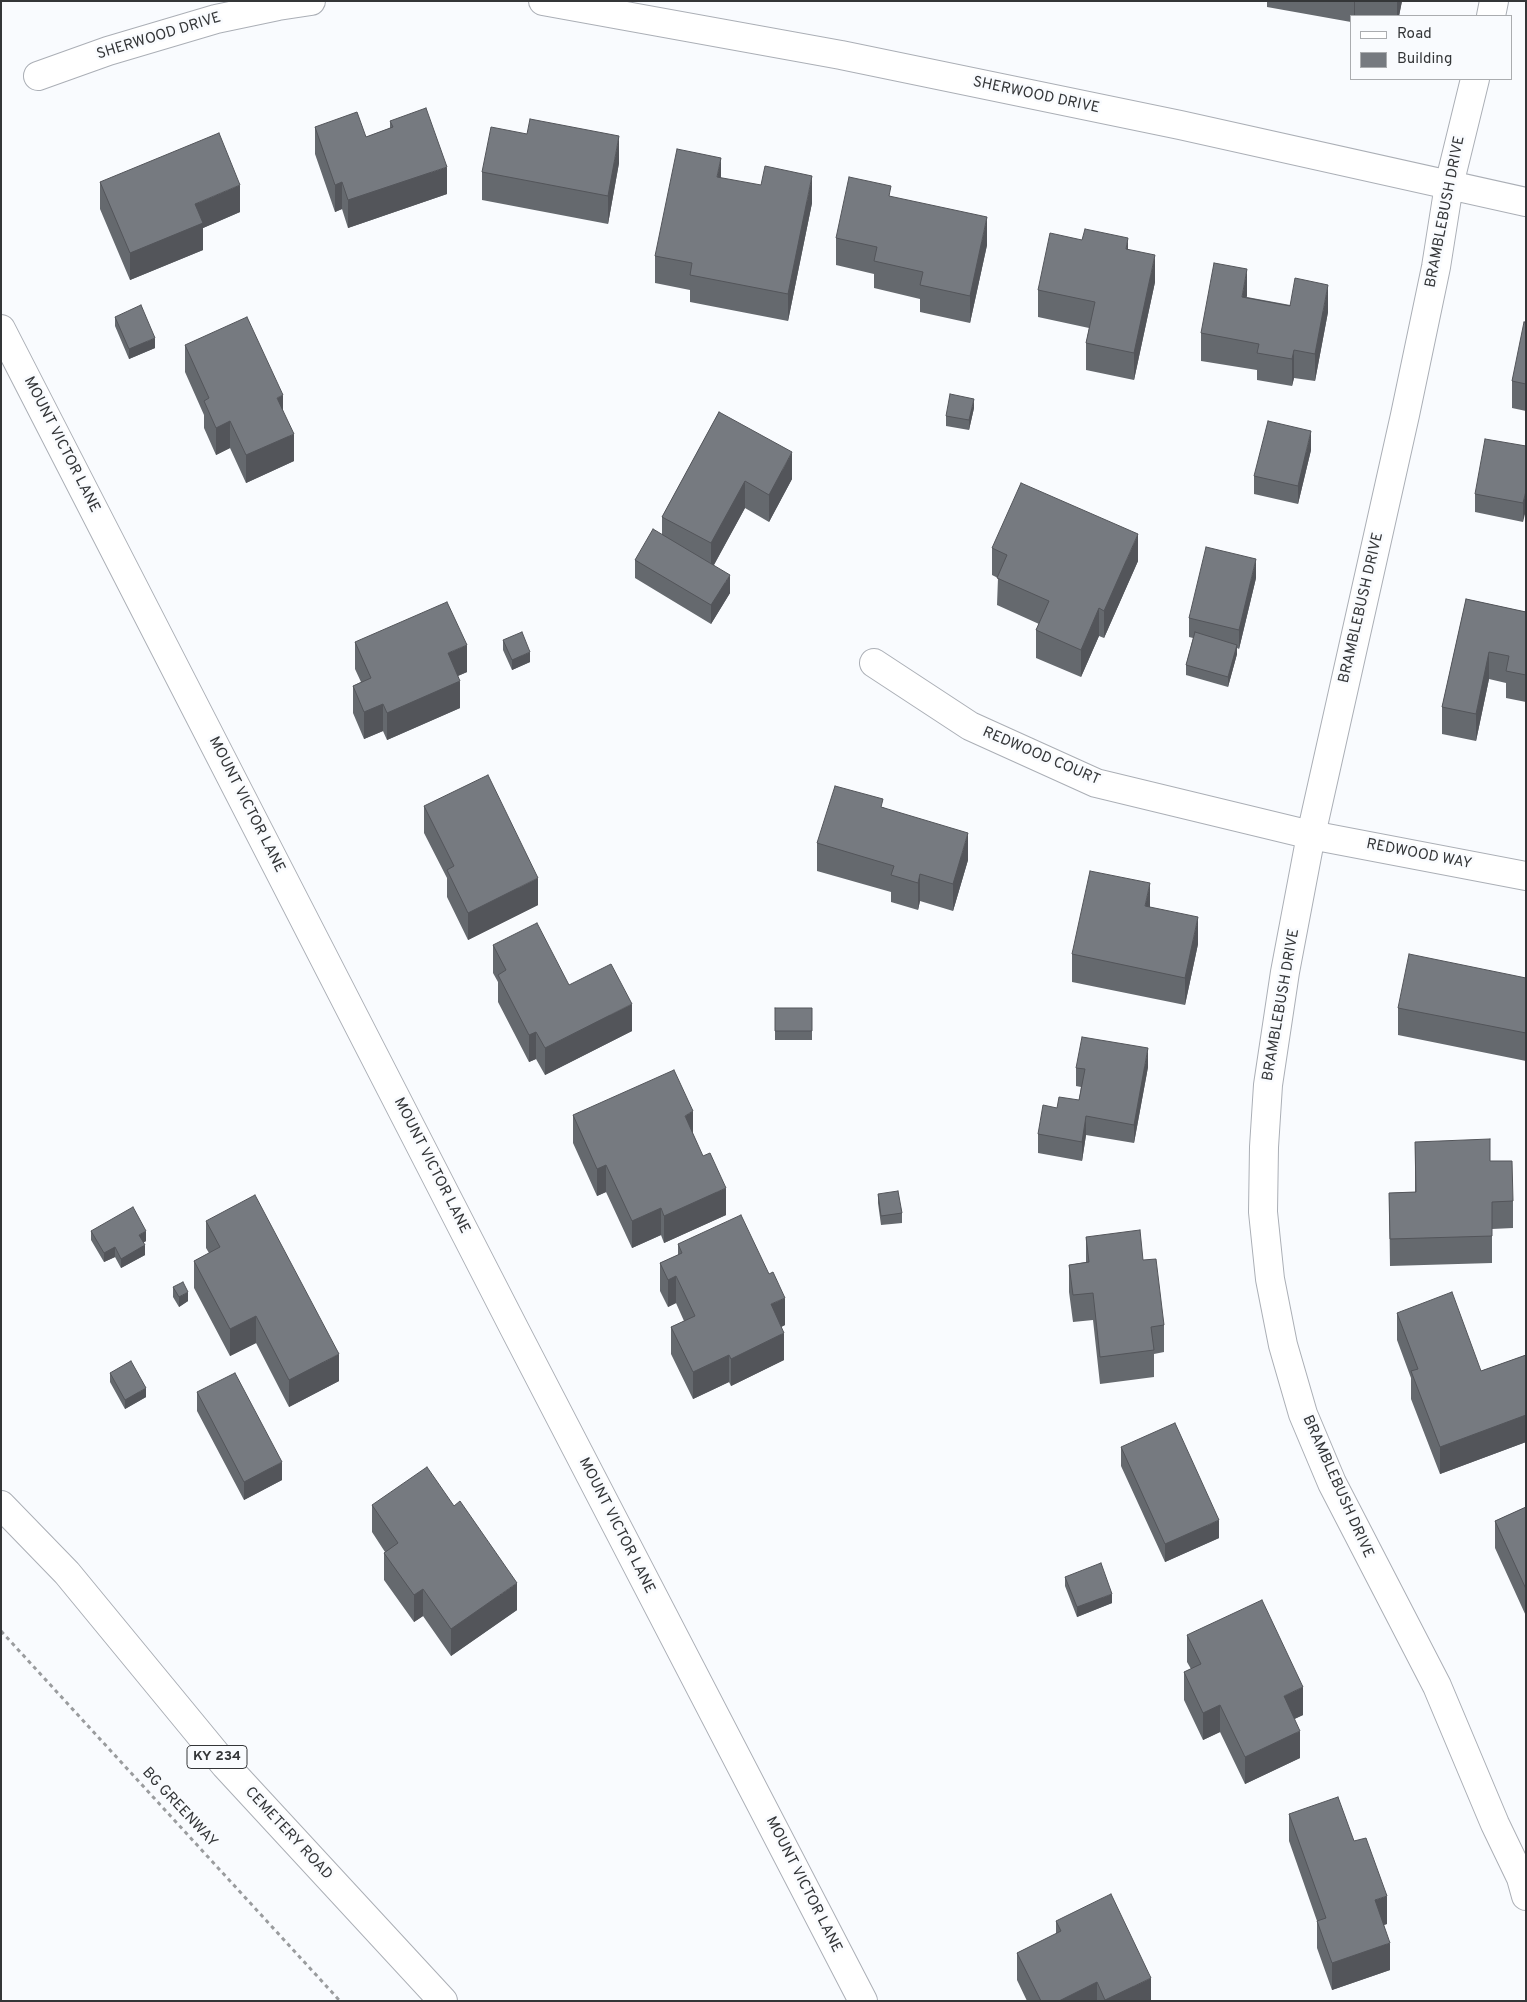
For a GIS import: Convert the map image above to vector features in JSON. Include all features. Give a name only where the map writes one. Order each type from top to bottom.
[{"type":"street","name":"SHERWOOD DRIVE","points":[[38,76],[108,51],[216,19],[311,1]]},
{"type":"street","name":"SHERWOOD DRIVE","points":[[544,1],[841,55],[1180,125],[1526,202]]},
{"type":"street","points":[[1491,15],[1494,1]]},
{"type":"street","name":"BRAMBLEBUSH DRIVE","points":[[1476,80],[1449,185],[1436,267],[1312,835],[1285,972],[1268,1085],[1264,1147],[1263,1212],[1270,1278],[1283,1346],[1303,1414],[1332,1483],[1437,1686],[1495,1824],[1521,1878],[1526,1896]]},
{"type":"street","name":"MOUNT VICTOR LANE","points":[[1,329],[515,1330],[863,2001]]},
{"type":"street","name":"REDWOOD COURT","points":[[874,663],[970,726],[1096,783],[1312,835]]},
{"type":"street","name":"REDWOOD WAY","points":[[1312,835],[1526,876]]},
{"type":"street","name":"CEMETERY ROAD","points":[[1,1505],[67,1573],[224,1765],[443,2001]]},
{"type":"path","name":"BG GREENWAY","points":[[1,1631],[340,2001]]},
{"type":"building","points":[[426,108],[447,167],[348,200],[342,182],[335,185],[315,127],[357,112],[366,137],[393,127],[390,121]]},
{"type":"building","points":[[530,119],[619,136],[608,196],[482,172],[491,127],[527,134]]},
{"type":"building","points":[[219,133],[240,185],[195,204],[203,223],[130,253],[100,182]]},
{"type":"building","points":[[677,149],[721,158],[717,177],[761,185],[765,166],[812,176],[788,294],[690,275],[692,263],[655,256]]},
{"type":"building","points":[[849,177],[891,186],[889,196],[987,217],[970,296],[920,285],[923,272],[874,261],[877,247],[836,238]]},
{"type":"building","points":[[1085,229],[1128,238],[1126,249],[1155,255],[1134,353],[1086,343],[1095,302],[1038,290],[1050,233],[1082,240]]},
{"type":"building","points":[[1214,263],[1247,269],[1242,297],[1290,306],[1295,278],[1328,285],[1315,354],[1294,350],[1292,359],[1257,353],[1259,344],[1201,333]]},
{"type":"building","points":[[141,305],[155,338],[129,349],[115,317]]},
{"type":"building","points":[[247,317],[283,395],[277,398],[294,434],[246,455],[230,421],[216,428],[204,401],[209,398],[185,345]]},
{"type":"building","points":[[1524,322],[1526,322],[1526,384],[1512,381]]},
{"type":"building","points":[[950,394],[974,399],[969,420],[946,416]]},
{"type":"building","points":[[719,412],[792,452],[769,495],[745,481],[711,543],[662,517]]},
{"type":"building","points":[[1268,421],[1311,431],[1298,486],[1254,476]]},
{"type":"building","points":[[1485,439],[1526,446],[1526,491],[1523,503],[1475,494]]},
{"type":"building","points":[[1021,483],[1138,534],[1104,611],[1099,608],[1081,650],[1036,630],[1049,601],[997,578],[1007,555],[992,548]]},
{"type":"building","points":[[653,529],[730,575],[711,605],[635,560]]},
{"type":"building","points":[[1206,547],[1256,559],[1239,630],[1189,618]]},
{"type":"building","points":[[1466,599],[1526,612],[1526,675],[1506,671],[1509,656],[1489,652],[1476,714],[1442,707]]},
{"type":"building","points":[[447,602],[467,645],[448,653],[460,681],[387,713],[383,704],[364,712],[353,686],[371,678],[355,642]]},
{"type":"building","points":[[522,632],[530,652],[512,660],[503,640]]},
{"type":"building","points":[[1195,632],[1237,645],[1228,677],[1186,665]]},
{"type":"building","points":[[488,775],[538,878],[468,913],[447,870],[454,866],[424,806]]},
{"type":"building","points":[[835,786],[883,799],[881,807],[968,833],[953,884],[920,874],[918,883],[891,875],[894,866],[817,843]]},
{"type":"building","points":[[1090,871],[1150,883],[1145,906],[1198,917],[1185,978],[1072,954]]},
{"type":"building","points":[[537,923],[569,985],[611,964],[632,1004],[545,1048],[536,1032],[529,1035],[498,975],[506,970],[493,945]]},
{"type":"building","points":[[1409,954],[1526,978],[1526,1033],[1398,1008]]},
{"type":"building","points":[[775,1008],[812,1008],[812,1031],[775,1031]]},
{"type":"building","points":[[1082,1037],[1148,1048],[1134,1125],[1086,1116],[1082,1142],[1038,1134],[1043,1105],[1057,1108],[1059,1097],[1079,1100],[1085,1069],[1076,1068]]},
{"type":"building","points":[[674,1070],[693,1111],[685,1116],[703,1156],[710,1153],[726,1188],[664,1216],[661,1208],[632,1221],[606,1165],[597,1169],[573,1115]]},
{"type":"building","points":[[1490,1139],[1490,1161],[1512,1161],[1513,1201],[1492,1202],[1492,1236],[1390,1239],[1389,1193],[1416,1192],[1415,1142]]},
{"type":"building","points":[[898,1191],[902,1213],[881,1216],[878,1194]]},
{"type":"building","points":[[255,1195],[339,1354],[289,1380],[256,1316],[230,1329],[194,1261],[220,1247],[206,1221]]},
{"type":"building","points":[[133,1207],[146,1231],[139,1235],[145,1245],[121,1259],[115,1247],[104,1253],[91,1231]]},
{"type":"building","points":[[741,1215],[769,1274],[773,1272],[785,1298],[771,1304],[784,1333],[731,1359],[729,1355],[693,1372],[671,1327],[695,1316],[676,1276],[668,1280],[660,1263],[682,1253],[678,1244]]},
{"type":"building","points":[[1140,1230],[1143,1260],[1156,1259],[1164,1325],[1151,1327],[1154,1350],[1100,1357],[1093,1293],[1073,1295],[1069,1265],[1089,1262],[1086,1237]]},
{"type":"building","points":[[183,1282],[188,1292],[179,1297],[173,1287]]},
{"type":"building","points":[[1452,1292],[1481,1371],[1526,1355],[1526,1415],[1440,1447],[1411,1371],[1418,1369],[1397,1313]]},
{"type":"building","points":[[131,1361],[146,1388],[125,1400],[110,1373]]},
{"type":"building","points":[[235,1373],[282,1462],[244,1482],[197,1392]]},
{"type":"building","points":[[1175,1423],[1219,1520],[1165,1544],[1121,1447]]},
{"type":"building","points":[[427,1467],[454,1506],[460,1501],[517,1583],[451,1629],[423,1589],[414,1595],[384,1553],[398,1543],[372,1505]]},
{"type":"building","points":[[1526,1507],[1526,1589],[1495,1521]]},
{"type":"building","points":[[1101,1563],[1112,1594],[1077,1607],[1065,1577]]},
{"type":"building","points":[[1262,1600],[1303,1687],[1284,1696],[1300,1731],[1245,1757],[1220,1705],[1203,1713],[1184,1672],[1201,1664],[1187,1635]]},
{"type":"building","points":[[1338,1797],[1354,1841],[1366,1838],[1387,1896],[1375,1900],[1390,1943],[1332,1963],[1317,1921],[1326,1918],[1289,1814]]},
{"type":"building","points":[[1111,1894],[1151,1978],[1105,2000],[1097,1982],[1059,2001],[1041,2001],[1017,1953],[1061,1931],[1056,1921]]}]
